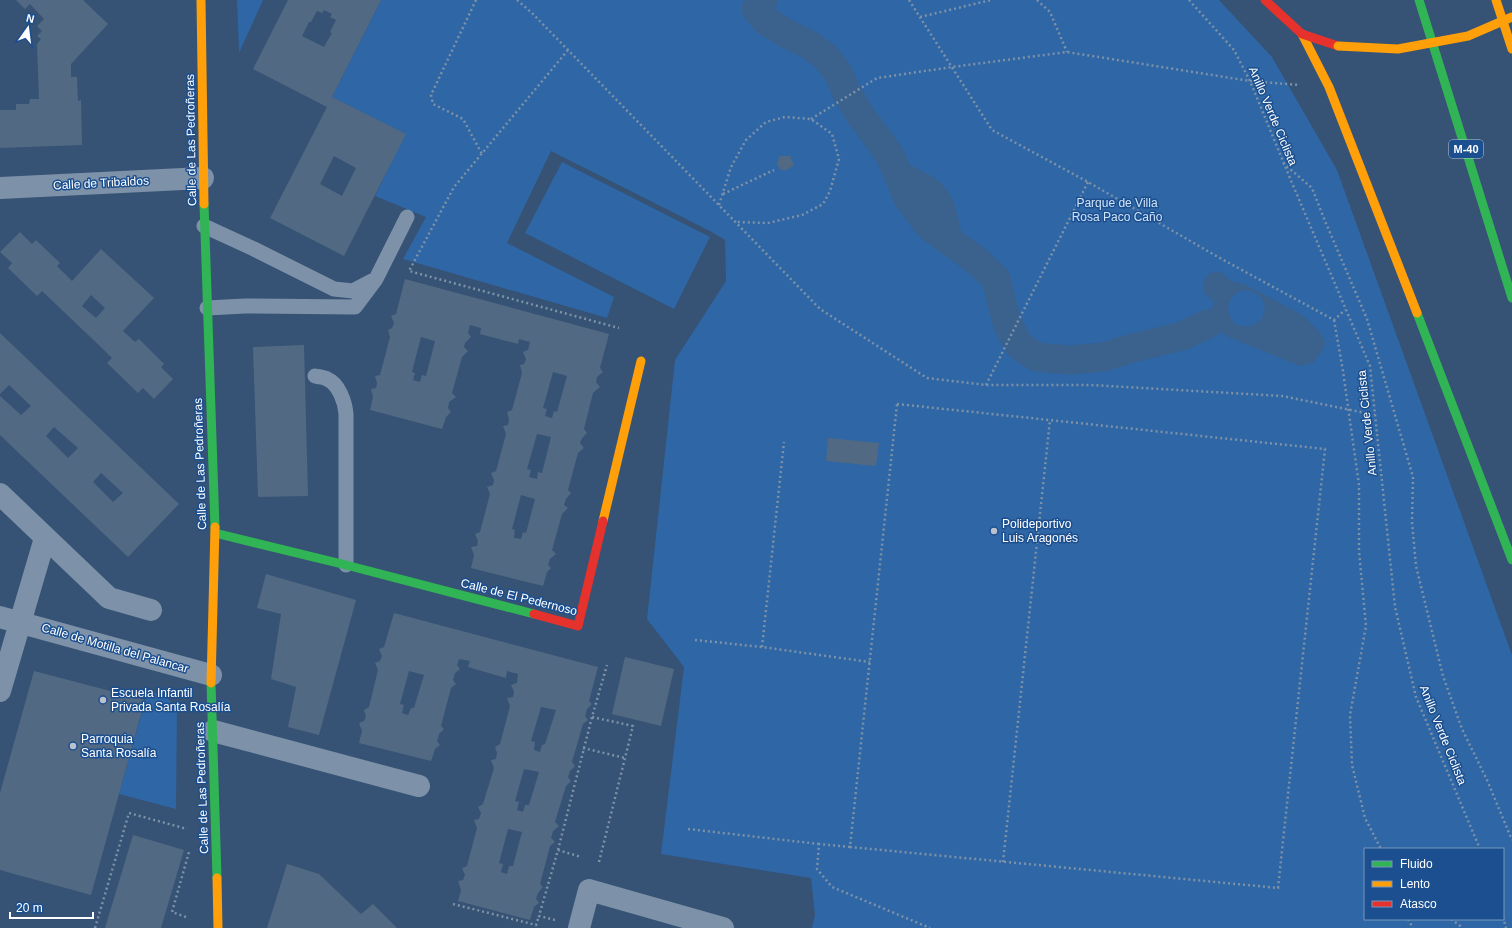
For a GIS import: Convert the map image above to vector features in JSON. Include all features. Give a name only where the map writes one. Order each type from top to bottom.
[{"type":"main road","name":"Calle de Las Pedroñeras","points":[[201,0],[204,226],[215,533],[211,675],[218,928]]},
{"type":"main road","points":[[1265,0],[1302,34],[1329,87],[1512,560]]},
{"type":"main road","name":"M-40","points":[[1420,0],[1512,298]]},
{"type":"main road","points":[[1496,0],[1512,49]]},
{"type":"main road","points":[[1302,34],[1338,46],[1398,49],[1468,36],[1512,18]]},
{"type":"main road","name":"Calle de El Pedernoso","points":[[215,533],[346,565],[578,626],[641,361]]},
{"type":"street","name":"Calle de Tribaldos","points":[[0,188],[203,178]]},
{"type":"street","points":[[0,494],[109,598],[151,610]]},
{"type":"street","points":[[0,691],[10,619],[45,538]]},
{"type":"street","name":"Calle de Motilla del Palancar","points":[[10,619],[211,675]]},
{"type":"street","points":[[213,731],[419,786]]},
{"type":"street","points":[[580,928],[589,890],[723,928]]},
{"type":"lane","points":[[207,308],[245,306],[355,306],[376,279],[407,216]]},
{"type":"lane","points":[[204,226],[334,289],[354,291],[376,279]]},
{"type":"lane","points":[[315,376],[329,379],[344,400],[346,414],[346,565]]},
{"type":"path","points":[[476,0],[431,95],[434,104],[464,119],[482,154]]},
{"type":"path","points":[[517,0],[532,13],[820,308],[927,378],[986,385],[1091,385],[1282,396],[1374,414]]},
{"type":"path","points":[[909,0],[992,130],[1088,182],[1218,257],[1334,320]]},
{"type":"path","points":[[920,17],[991,0]]},
{"type":"path","points":[[1037,0],[1050,12],[1067,52]]},
{"type":"path","name":"Anillo Verde Ciclista","points":[[1189,0],[1234,50],[1250,81],[1283,163],[1370,366],[1396,607],[1416,697],[1480,848]]},
{"type":"path","points":[[568,50],[454,187],[409,271],[619,328]]},
{"type":"path","points":[[811,119],[877,78],[1067,52],[1250,81],[1301,85]]},
{"type":"path","points":[[719,205],[731,167],[746,140],[766,122],[785,117],[811,119],[832,134],[839,159],[830,191],[823,204],[802,215],[768,223],[736,222]]},
{"type":"path","points":[[1283,163],[1312,188],[1367,319],[1413,477],[1412,522],[1416,566],[1442,676],[1462,729],[1488,780],[1512,840]]},
{"type":"path","points":[[723,194],[774,170]]},
{"type":"path","points":[[986,385],[1088,182]]},
{"type":"path","points":[[1334,320],[1346,310]]},
{"type":"path","points":[[1334,320],[1349,410],[1359,485],[1359,551],[1366,626],[1350,715],[1352,765],[1365,818],[1380,848]]},
{"type":"path","points":[[688,829],[819,844],[1003,862],[1278,888],[1325,449],[897,404],[850,847]]},
{"type":"path","points":[[1003,862],[1050,420]]},
{"type":"path","points":[[762,647],[784,442]]},
{"type":"path","points":[[696,640],[762,647],[870,662]]},
{"type":"path","points":[[453,904],[536,924],[558,850],[583,748],[607,665]]},
{"type":"path","points":[[592,718],[633,726],[599,862]]},
{"type":"path","points":[[583,748],[625,758]]},
{"type":"path","points":[[96,928],[129,812],[187,829]]},
{"type":"path","points":[[819,844],[816,869],[832,887],[930,928]]},
{"type":"path","points":[[186,916],[172,912],[190,846]]},
{"type":"path","points":[[558,850],[582,857]]},
{"type":"path","points":[[539,916],[558,921]]},
{"type":"path","points":[[1452,920],[1463,928]]},
{"type":"green space","points":[[237,0],[263,0],[239,53]]},
{"type":"green space","name":"Parque de Villa Rosa Paco Caño","points":[[381,0],[1219,0],[1272,57],[1337,170],[1512,655],[1512,928],[812,928],[815,915],[811,878],[661,854],[684,667],[647,619],[675,360],[726,281],[725,240],[551,151],[507,243],[614,297],[607,318],[403,259],[426,217],[375,196],[405,134],[332,97]]},
{"type":"green space","points":[[562,162],[710,237],[674,309],[525,233]]},
{"type":"green space","points":[[148,691],[166,696],[177,709],[176,809],[119,794]]},
{"type":"shaded area","points":[[1222,272],[1230,281],[1244,284],[1302,315],[1317,329],[1326,342],[1322,351],[1313,363],[1300,366],[1229,337],[1208,324],[1214,302],[1203,292],[1203,282],[1209,273]],"holes":[[[1244,290],[1255,293],[1262,299],[1264,306],[1264,314],[1260,320],[1254,325],[1245,326],[1234,323],[1228,308],[1231,299],[1238,292]]]},
{"type":"building","points":[[16,0],[83,0],[108,24],[71,64],[71,77],[77,77],[78,101],[81,100],[82,145],[0,148],[0,110],[16,110],[16,104],[29,104],[30,99],[39,99],[37,44],[41,39],[37,36],[42,31],[37,26],[44,19],[30,4],[25,9]]},
{"type":"building","points":[[288,0],[381,0],[332,97],[406,134],[344,256],[270,218],[327,107],[253,69]],"holes":[[[324,10],[332,14],[330,17],[336,20],[330,32],[332,33],[324,47],[302,36],[309,22],[311,22],[317,11],[322,13]],[[334,156],[356,168],[342,196],[320,184]]]},
{"type":"building","points":[[780,156],[790,156],[794,165],[787,170],[781,170],[777,164]]},
{"type":"building","points":[[20,232],[32,244],[36,240],[60,263],[57,266],[72,281],[101,249],[154,298],[123,331],[135,342],[139,339],[164,364],[161,367],[173,379],[154,399],[143,388],[138,393],[107,363],[112,358],[42,291],[37,296],[8,268],[12,263],[0,252]],"holes":[[[91,295],[105,308],[96,318],[82,306]]]},
{"type":"building","points":[[405,279],[609,334],[600,368],[603,372],[597,377],[596,382],[600,387],[593,393],[584,429],[587,433],[582,438],[580,443],[584,448],[578,453],[568,490],[571,493],[566,499],[564,505],[568,508],[562,514],[552,550],[556,554],[550,559],[548,565],[551,568],[547,572],[543,586],[471,568],[474,555],[471,547],[477,546],[478,541],[475,534],[480,532],[490,494],[487,487],[493,485],[494,480],[491,473],[496,471],[506,434],[503,426],[508,425],[509,419],[507,412],[512,410],[522,373],[520,365],[524,364],[526,359],[523,352],[528,350],[530,342],[519,339],[518,344],[480,334],[481,328],[470,325],[468,333],[471,337],[465,343],[464,347],[468,351],[462,357],[452,393],[456,397],[449,402],[448,408],[451,412],[446,417],[442,429],[370,410],[373,397],[371,389],[376,388],[377,383],[375,376],[380,375],[390,337],[388,330],[392,328],[394,323],[391,316],[396,314]],"holes":[[[421,337],[435,341],[426,376],[422,375],[420,382],[413,380],[415,373],[412,372]],[[553,372],[567,376],[557,412],[554,411],[552,418],[545,416],[547,409],[543,408]],[[537,434],[551,437],[542,473],[538,472],[537,479],[529,477],[531,470],[527,469]],[[521,495],[535,499],[526,533],[523,532],[521,539],[514,538],[515,530],[512,529]]]},
{"type":"building","points":[[0,333],[179,504],[128,557],[0,435],[0,396],[21,415],[31,406],[9,385],[0,394]],"holes":[[[54,427],[78,448],[68,458],[46,436]],[[101,473],[123,493],[113,502],[93,482]]]},
{"type":"building","points":[[304,345],[308,496],[258,497],[253,347]]},
{"type":"building","points":[[828,438],[879,443],[876,466],[826,461]]},
{"type":"building","points":[[266,574],[356,600],[319,735],[288,727],[296,687],[271,679],[281,614],[257,608]]},
{"type":"building","points":[[394,613],[598,667],[589,701],[592,704],[587,709],[585,716],[588,720],[583,724],[572,762],[575,766],[570,771],[568,777],[571,781],[566,786],[555,822],[559,826],[553,831],[551,838],[555,842],[550,846],[540,884],[543,887],[538,893],[536,899],[539,903],[534,907],[530,920],[458,901],[461,890],[458,881],[463,880],[465,875],[462,868],[467,866],[477,828],[474,820],[479,819],[481,813],[478,807],[483,804],[494,768],[491,760],[496,759],[497,753],[495,747],[500,744],[510,706],[507,698],[513,697],[514,692],[511,685],[517,683],[518,674],[507,671],[506,678],[468,667],[470,661],[459,659],[457,665],[460,669],[455,673],[453,680],[456,684],[451,688],[441,726],[444,729],[439,734],[437,741],[440,745],[435,749],[431,761],[359,743],[362,731],[359,723],[364,721],[366,717],[364,710],[369,707],[378,670],[375,663],[380,661],[382,656],[379,649],[384,647]],"holes":[[[409,671],[424,675],[414,708],[411,708],[408,715],[402,713],[404,705],[400,704]],[[541,707],[556,710],[545,744],[542,745],[540,752],[534,750],[535,742],[531,741]],[[524,769],[539,772],[529,805],[525,805],[523,812],[517,810],[519,802],[515,801]],[[508,829],[522,832],[513,866],[509,866],[507,874],[501,872],[503,864],[499,863]]]},
{"type":"building","points":[[625,657],[674,669],[661,726],[612,714]]},
{"type":"building","name":"Parroquia Santa Rosalía","points":[[34,671],[145,700],[91,895],[0,870],[0,793]]},
{"type":"building","points":[[133,835],[184,850],[161,928],[105,928]]},
{"type":"building","points":[[287,864],[319,874],[361,914],[373,904],[397,928],[267,928]]},
{"type":"waterway","points":[[763,0],[756,9],[766,21],[789,35],[808,44],[826,57],[839,74],[846,92],[861,116],[889,154],[908,198],[929,226],[977,261],[996,279],[1007,323],[1019,345],[1036,357],[1069,360],[1104,357],[1129,349],[1182,336],[1208,324]]},
{"type":"waterway","points":[[899,176],[922,188],[934,197],[937,201],[945,223],[947,238]]},
{"type":"traffic: fast","points":[[1419,0],[1512,298]]},
{"type":"traffic: fast","points":[[204,204],[215,527]]},
{"type":"traffic: fast","points":[[1417,313],[1512,560]]},
{"type":"traffic: fast","points":[[215,533],[346,565],[534,614]]},
{"type":"traffic: fast","points":[[211,683],[217,878]]},
{"type":"traffic: slow","points":[[201,0],[204,204]]},
{"type":"traffic: slow","points":[[1496,0],[1512,49]]},
{"type":"traffic: slow","points":[[1338,46],[1398,49],[1468,36],[1512,17]]},
{"type":"traffic: slow","points":[[1302,34],[1329,87],[1417,313]]},
{"type":"traffic: slow","points":[[603,521],[641,361]]},
{"type":"traffic: slow","points":[[211,683],[215,527]]},
{"type":"traffic: slow","points":[[217,878],[218,928]]},
{"type":"traffic: jam","points":[[1265,0],[1302,34],[1338,46]]},
{"type":"traffic: jam","points":[[534,614],[578,626],[603,521]]},
{"type":"place","name":"Polideportivo Luis Aragonés","points":[[994,531]]},
{"type":"place","name":"Escuela Infantil Privada Santa Rosalía","points":[[103,700]]},
{"type":"place","name":"Parroquia Santa Rosalía","points":[[73,746]]}]
